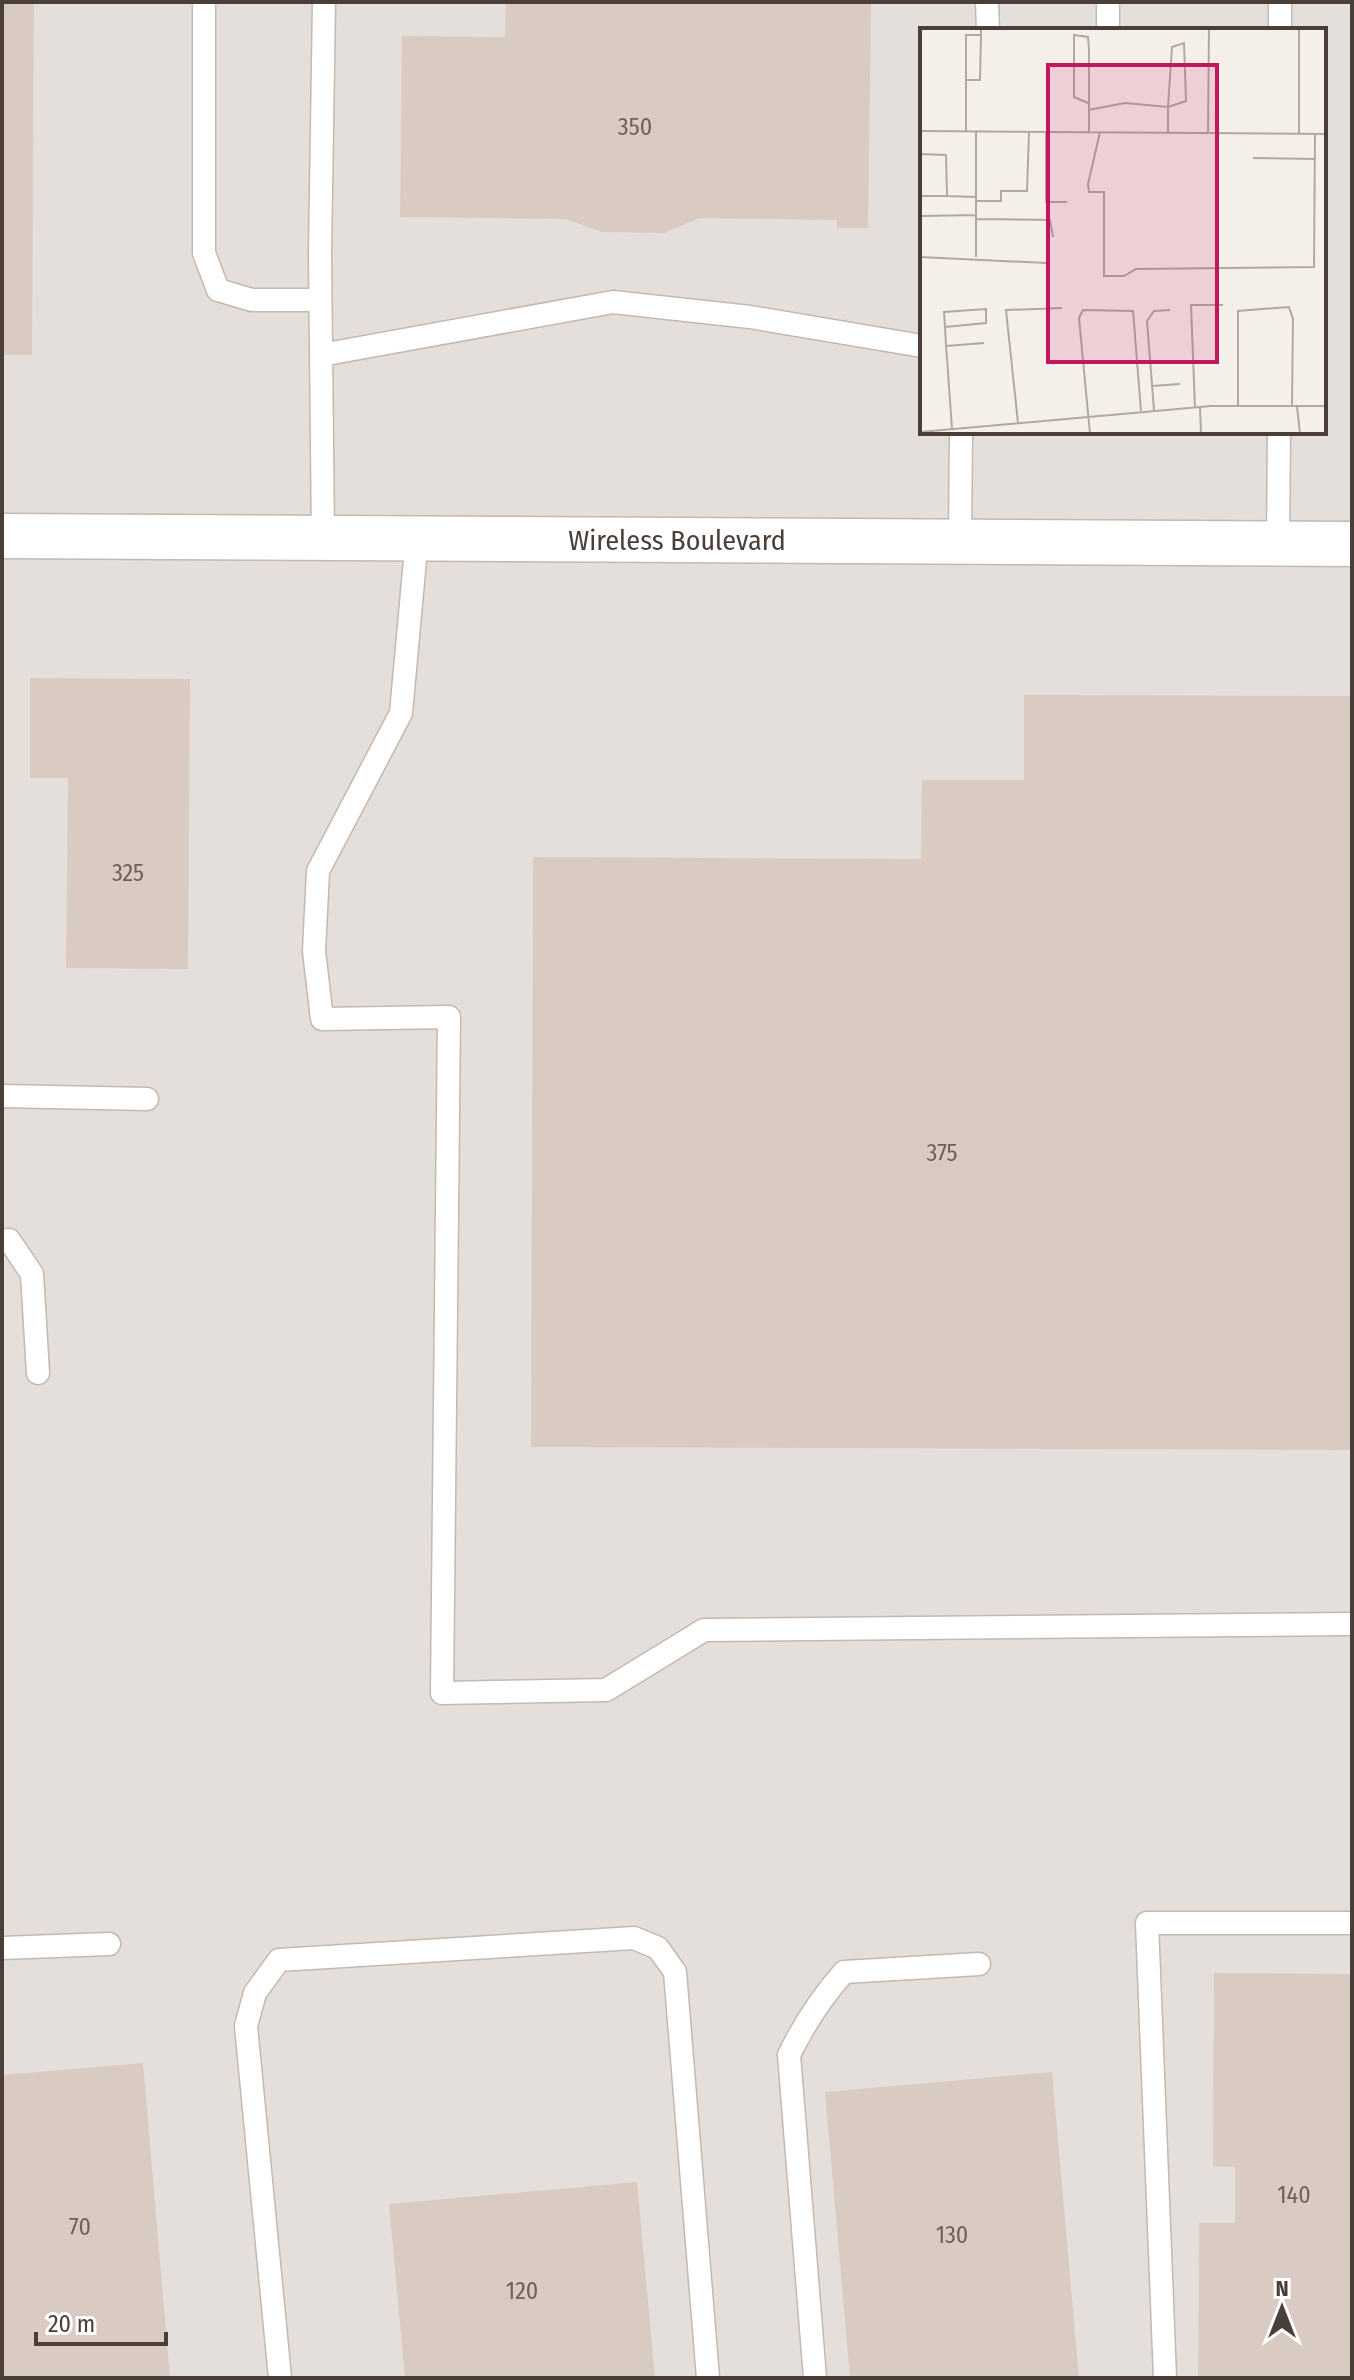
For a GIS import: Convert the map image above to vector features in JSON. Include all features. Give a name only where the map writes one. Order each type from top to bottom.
[{"type":"street","name":"Wireless Boulevard","points":[[2,536],[1352,544]]},
{"type":"lane","points":[[204,2],[204,253],[218,290],[252,300],[320,300]]},
{"type":"lane","points":[[323,537],[320,300],[324,2]]},
{"type":"lane","points":[[987,2],[988,28]]},
{"type":"lane","points":[[1108,2],[1108,28]]},
{"type":"lane","points":[[1280,2],[1280,28]]},
{"type":"lane","points":[[321,355],[613,302],[750,317],[920,346]]},
{"type":"lane","points":[[960,541],[961,434]]},
{"type":"lane","points":[[1278,543],[1279,434]]},
{"type":"lane","points":[[417,538],[401,713],[318,871],[314,951],[322,1019],[449,1017],[442,1693],[606,1690],[704,1630],[1352,1624]]},
{"type":"lane","points":[[2,1096],[147,1099]]},
{"type":"lane","points":[[2,1241],[9,1240],[32,1274],[38,1373]]},
{"type":"lane","points":[[1165,2378],[1147,1923],[1352,1923]]},
{"type":"lane","points":[[280,2378],[246,2026],[255,1993],[279,1960],[634,1938],[658,1948],[675,1972],[708,2378]]},
{"type":"lane","points":[[2,1948],[109,1944]]},
{"type":"lane","points":[[815,2378],[789,2055],[804,2024],[844,1972],[979,1964]]},
{"type":"shaded area","points":[[2,2],[1352,2],[1352,2378],[2,2378]]},
{"type":"building","points":[[2,2],[34,2],[32,355],[2,355]]},
{"type":"building","points":[[506,2],[871,2],[868,228],[837,228],[837,220],[700,218],[664,233],[602,232],[566,219],[400,217],[402,36],[505,37]]},
{"type":"building","points":[[30,678],[190,679],[188,969],[66,968],[68,778],[30,778]]},
{"type":"building","points":[[1024,695],[1352,696],[1352,1450],[531,1447],[533,857],[921,859],[922,780],[1024,780]]},
{"type":"building","points":[[1214,1973],[1352,1974],[1352,2378],[1198,2378],[1199,2223],[1235,2223],[1235,2167],[1213,2166]]},
{"type":"building","points":[[143,2063],[170,2378],[2,2378],[2,2075]]},
{"type":"building","points":[[1052,2072],[1079,2378],[850,2378],[825,2092]]},
{"type":"building","points":[[637,2182],[655,2378],[405,2378],[389,2204]]}]
